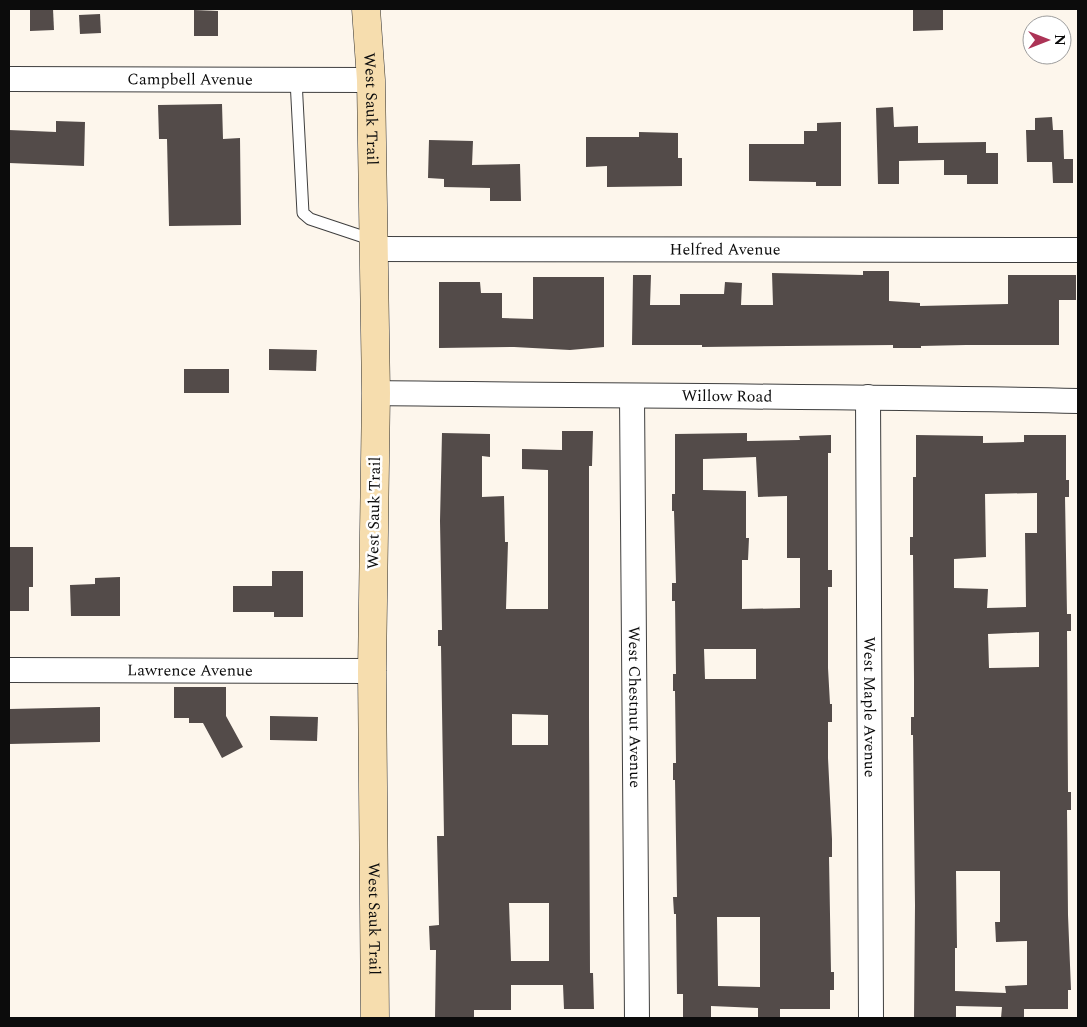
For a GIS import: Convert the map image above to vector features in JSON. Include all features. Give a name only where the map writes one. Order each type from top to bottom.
[{"type":"main road","name":"West Sauk Trail","points":[[366,9],[371,80],[376,393],[372,671],[375,1018]]},
{"type":"street","name":"Campbell Avenue","points":[[9,79],[371,80]]},
{"type":"street","name":"Helfred Avenue","points":[[373,244],[1078,250]]},
{"type":"street","name":"Willow Road","points":[[376,393],[632,397],[868,397],[1078,402]]},
{"type":"street","name":"West Chestnut Avenue","points":[[632,397],[637,1018]]},
{"type":"street","name":"West Maple Avenue","points":[[868,397],[871,1018]]},
{"type":"street","name":"Lawrence Avenue","points":[[9,670],[372,671]]},
{"type":"lane","points":[[296,80],[303,214],[310,219],[373,244]]},
{"type":"building","points":[[30,9],[53,9],[54,30],[30,31]]},
{"type":"building","points":[[913,9],[943,9],[943,30],[913,31]]},
{"type":"building","points":[[194,10],[218,11],[218,36],[194,36]]},
{"type":"building","points":[[100,14],[101,33],[80,34],[79,15]]},
{"type":"building","points":[[222,104],[223,139],[240,138],[241,225],[169,226],[167,139],[159,139],[158,105]]},
{"type":"building","points":[[893,107],[894,127],[918,126],[918,143],[986,142],[986,153],[998,153],[998,184],[967,184],[967,175],[944,175],[944,160],[899,161],[899,184],[878,184],[876,108]]},
{"type":"building","points":[[1052,117],[1053,130],[1063,130],[1064,159],[1073,159],[1073,183],[1053,183],[1052,162],[1027,162],[1026,130],[1035,130],[1035,118]]},
{"type":"building","points":[[56,121],[85,122],[84,166],[9,163],[9,130],[56,132]]},
{"type":"building","points":[[841,122],[841,186],[816,186],[816,182],[749,181],[749,144],[804,144],[804,131],[817,131],[817,123]]},
{"type":"building","points":[[639,132],[678,133],[678,158],[682,158],[682,186],[607,187],[607,166],[586,167],[586,137],[639,137]]},
{"type":"building","points":[[429,140],[473,141],[472,165],[520,164],[521,201],[490,201],[490,188],[444,187],[444,179],[428,178]]},
{"type":"building","points":[[863,271],[889,271],[889,301],[920,303],[920,306],[1008,304],[1008,275],[1076,275],[1076,300],[1059,300],[1059,345],[966,345],[893,348],[893,345],[702,347],[702,345],[632,345],[633,275],[651,275],[650,305],[680,305],[680,294],[724,294],[725,282],[742,283],[741,305],[773,305],[772,273],[863,275]]},
{"type":"building","points":[[533,277],[604,277],[604,347],[570,350],[514,347],[439,348],[439,282],[480,282],[481,293],[502,293],[502,318],[533,319]]},
{"type":"building","points":[[269,349],[317,350],[316,371],[269,370]]},
{"type":"building","points":[[184,369],[229,369],[229,393],[184,393]]},
{"type":"building","points":[[562,431],[593,431],[592,466],[589,466],[589,717],[590,973],[593,973],[594,1009],[564,1009],[563,985],[511,985],[511,1010],[474,1010],[474,1018],[435,1018],[436,950],[430,950],[429,926],[439,925],[437,836],[444,836],[441,646],[438,646],[438,630],[442,630],[440,521],[442,433],[490,434],[490,457],[482,456],[482,497],[504,496],[505,542],[508,542],[506,609],[548,609],[548,470],[522,469],[522,449],[562,450]],"holes":[[[512,714],[548,715],[548,745],[512,745]],[[509,903],[549,903],[549,961],[511,961]]]},
{"type":"building","points":[[747,433],[747,441],[800,440],[799,436],[831,435],[831,453],[828,453],[828,570],[832,570],[832,587],[828,587],[828,668],[832,722],[828,722],[828,758],[832,839],[832,857],[829,857],[831,972],[834,972],[834,990],[830,990],[830,1009],[780,1009],[780,1018],[758,1018],[758,1008],[711,1006],[711,1018],[683,1018],[683,994],[677,994],[676,914],[674,914],[673,897],[677,897],[675,780],[673,780],[673,763],[676,763],[675,691],[673,691],[673,674],[676,674],[675,601],[672,601],[672,583],[676,583],[674,511],[672,511],[672,494],[675,494],[675,434]],"holes":[[[756,457],[758,497],[787,496],[787,558],[800,558],[800,608],[742,609],[742,560],[748,560],[749,538],[746,538],[746,491],[703,490],[703,459]],[[704,649],[756,649],[756,679],[705,679]],[[717,917],[760,917],[760,987],[718,986]]]},
{"type":"building","points":[[916,435],[983,436],[983,443],[1024,442],[1024,435],[1066,435],[1066,480],[1069,480],[1069,497],[1065,497],[1067,614],[1071,614],[1071,631],[1067,631],[1068,792],[1071,792],[1071,810],[1067,810],[1071,990],[1068,990],[1068,1009],[1024,1009],[1024,1018],[1001,1018],[1002,1007],[956,1006],[956,1018],[914,1018],[915,905],[913,735],[911,735],[911,717],[914,717],[913,555],[910,555],[910,537],[913,537],[913,477],[916,477]],"holes":[[[1037,493],[1037,533],[1025,533],[1026,607],[987,608],[988,589],[954,588],[954,559],[986,557],[985,494]],[[1039,632],[1039,667],[989,668],[988,634]],[[956,871],[1000,871],[1000,922],[995,922],[996,942],[1027,941],[1027,985],[1005,986],[1006,993],[955,991],[955,948],[957,948]]]},
{"type":"building","points":[[9,547],[33,547],[33,587],[29,587],[29,611],[9,611]]},
{"type":"building","points":[[272,571],[303,571],[303,617],[274,617],[274,612],[233,612],[233,586],[272,586]]},
{"type":"building","points":[[120,577],[120,616],[71,616],[70,585],[95,584],[95,578]]},
{"type":"building","points":[[174,687],[226,687],[226,716],[243,747],[222,758],[203,723],[189,723],[189,718],[174,718]]},
{"type":"building","points":[[100,707],[100,742],[9,744],[9,709]]},
{"type":"building","points":[[270,716],[318,717],[317,741],[270,740]]}]
